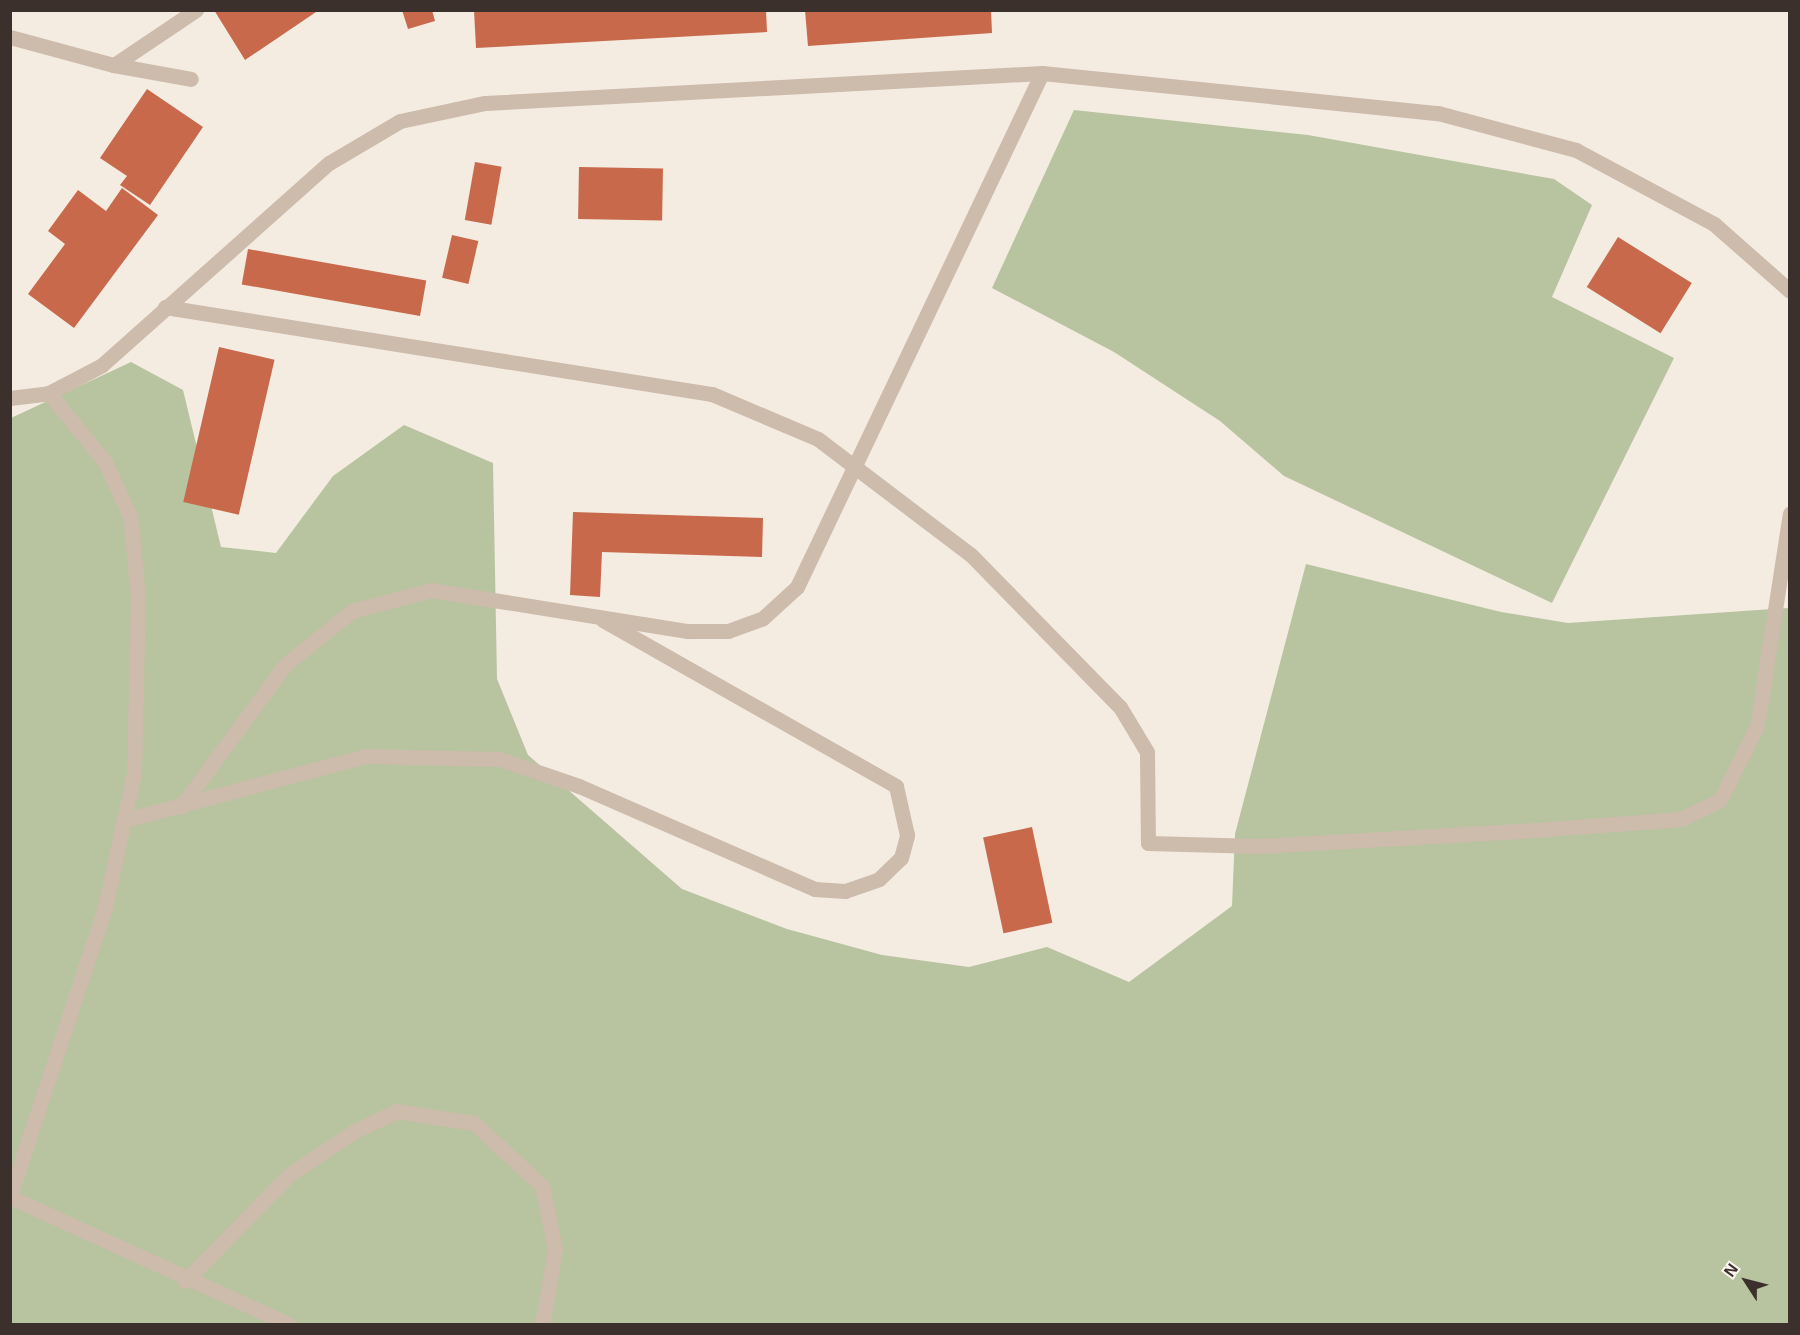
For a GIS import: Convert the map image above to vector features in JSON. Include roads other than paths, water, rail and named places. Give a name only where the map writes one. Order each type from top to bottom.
[{"type":"street","points":[[114,65],[196,10]]},
{"type":"street","points":[[10,37],[114,65],[191,79]]},
{"type":"street","points":[[181,807],[226,738],[285,665],[352,611],[431,590],[596,616],[728,631],[763,618],[797,587],[1042,73]]},
{"type":"street","points":[[10,398],[49,393],[102,364],[329,163],[400,121],[485,103],[1042,73],[1438,113],[1576,150],[1714,224],[1790,291]]},
{"type":"street","points":[[165,307],[712,394],[818,439],[857,464],[971,555],[1120,707],[1147,752],[1148,843],[1259,846],[1535,830],[1681,819],[1720,800],[1757,726],[1790,514]]},
{"type":"street","points":[[49,393],[105,462],[130,516],[138,595],[134,773],[105,907],[10,1197],[90,1230],[185,1281],[289,1324]]},
{"type":"street","points":[[124,820],[181,807],[365,756],[500,759],[579,786],[815,889],[845,891],[868,883],[901,858],[907,835],[897,786],[596,616]]},
{"type":"street","points":[[185,1281],[289,1175],[356,1131],[397,1112],[474,1123],[542,1186],[555,1249],[542,1324]]}]
